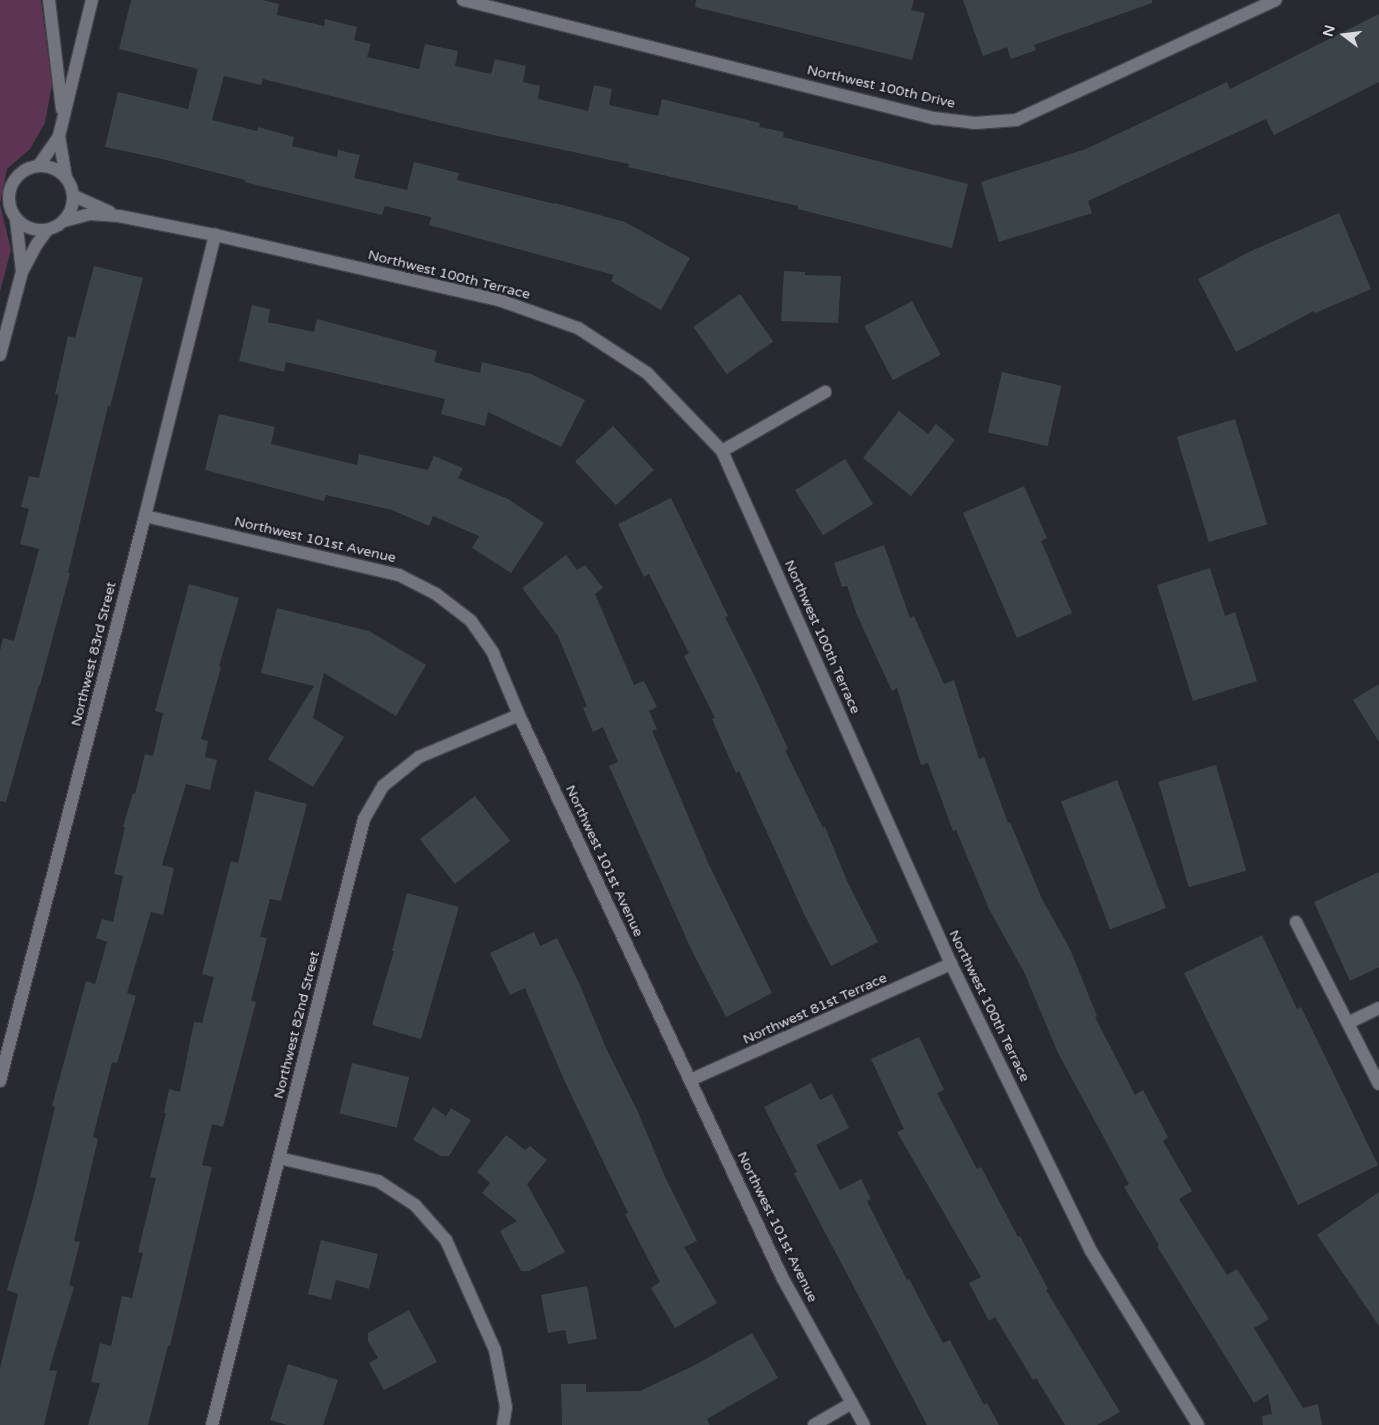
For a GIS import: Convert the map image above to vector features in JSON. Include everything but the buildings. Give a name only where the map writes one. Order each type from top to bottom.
[{"type":"street","points":[[48,0],[62,118]]},
{"type":"street","points":[[66,178],[59,136],[92,0]]},
{"type":"street","name":"Northwest 100th Drive","points":[[463,0],[934,118],[975,122],[1016,120],[1276,0]]},
{"type":"street","points":[[22,272],[16,219],[9,202],[10,190],[21,172],[39,165],[59,136]]},
{"type":"street","points":[[0,355],[22,272],[47,230],[64,221],[73,205],[72,186],[66,178],[59,170],[39,165]]},
{"type":"street","name":"Northwest 100th Terrace","points":[[74,196],[119,216]]},
{"type":"street","name":"Northwest 100th Terrace","points":[[64,221],[91,214],[119,216],[215,235],[499,300],[578,328],[647,373],[722,451],[951,964],[1092,1251],[1198,1425]]},
{"type":"street","points":[[16,219],[30,228],[47,230]]},
{"type":"street","name":"Northwest 83rd Street","points":[[0,1081],[215,235]]},
{"type":"street","points":[[722,451],[825,392]]},
{"type":"street","name":"Northwest 101st Avenue","points":[[145,516],[399,575],[436,594],[471,621],[493,653],[519,715],[782,1277],[864,1425]]},
{"type":"street","name":"Northwest 82nd Street","points":[[212,1425],[364,819],[383,786],[419,757],[519,715]]},
{"type":"street","points":[[1296,922],[1379,1084]]},
{"type":"street","name":"Northwest 81st Terrace","points":[[690,1080],[951,964]]},
{"type":"street","points":[[1348,1023],[1379,1008]]},
{"type":"street","points":[[279,1158],[378,1181],[415,1205],[446,1240],[495,1350],[506,1408],[503,1425]]},
{"type":"street","points":[[814,1425],[852,1403]]},
{"type":"shaded area","points":[[0,0],[41,0],[52,85],[45,123],[30,149],[7,169],[0,204]]},
{"type":"shaded area","points":[[0,204],[11,250],[0,292]]}]
